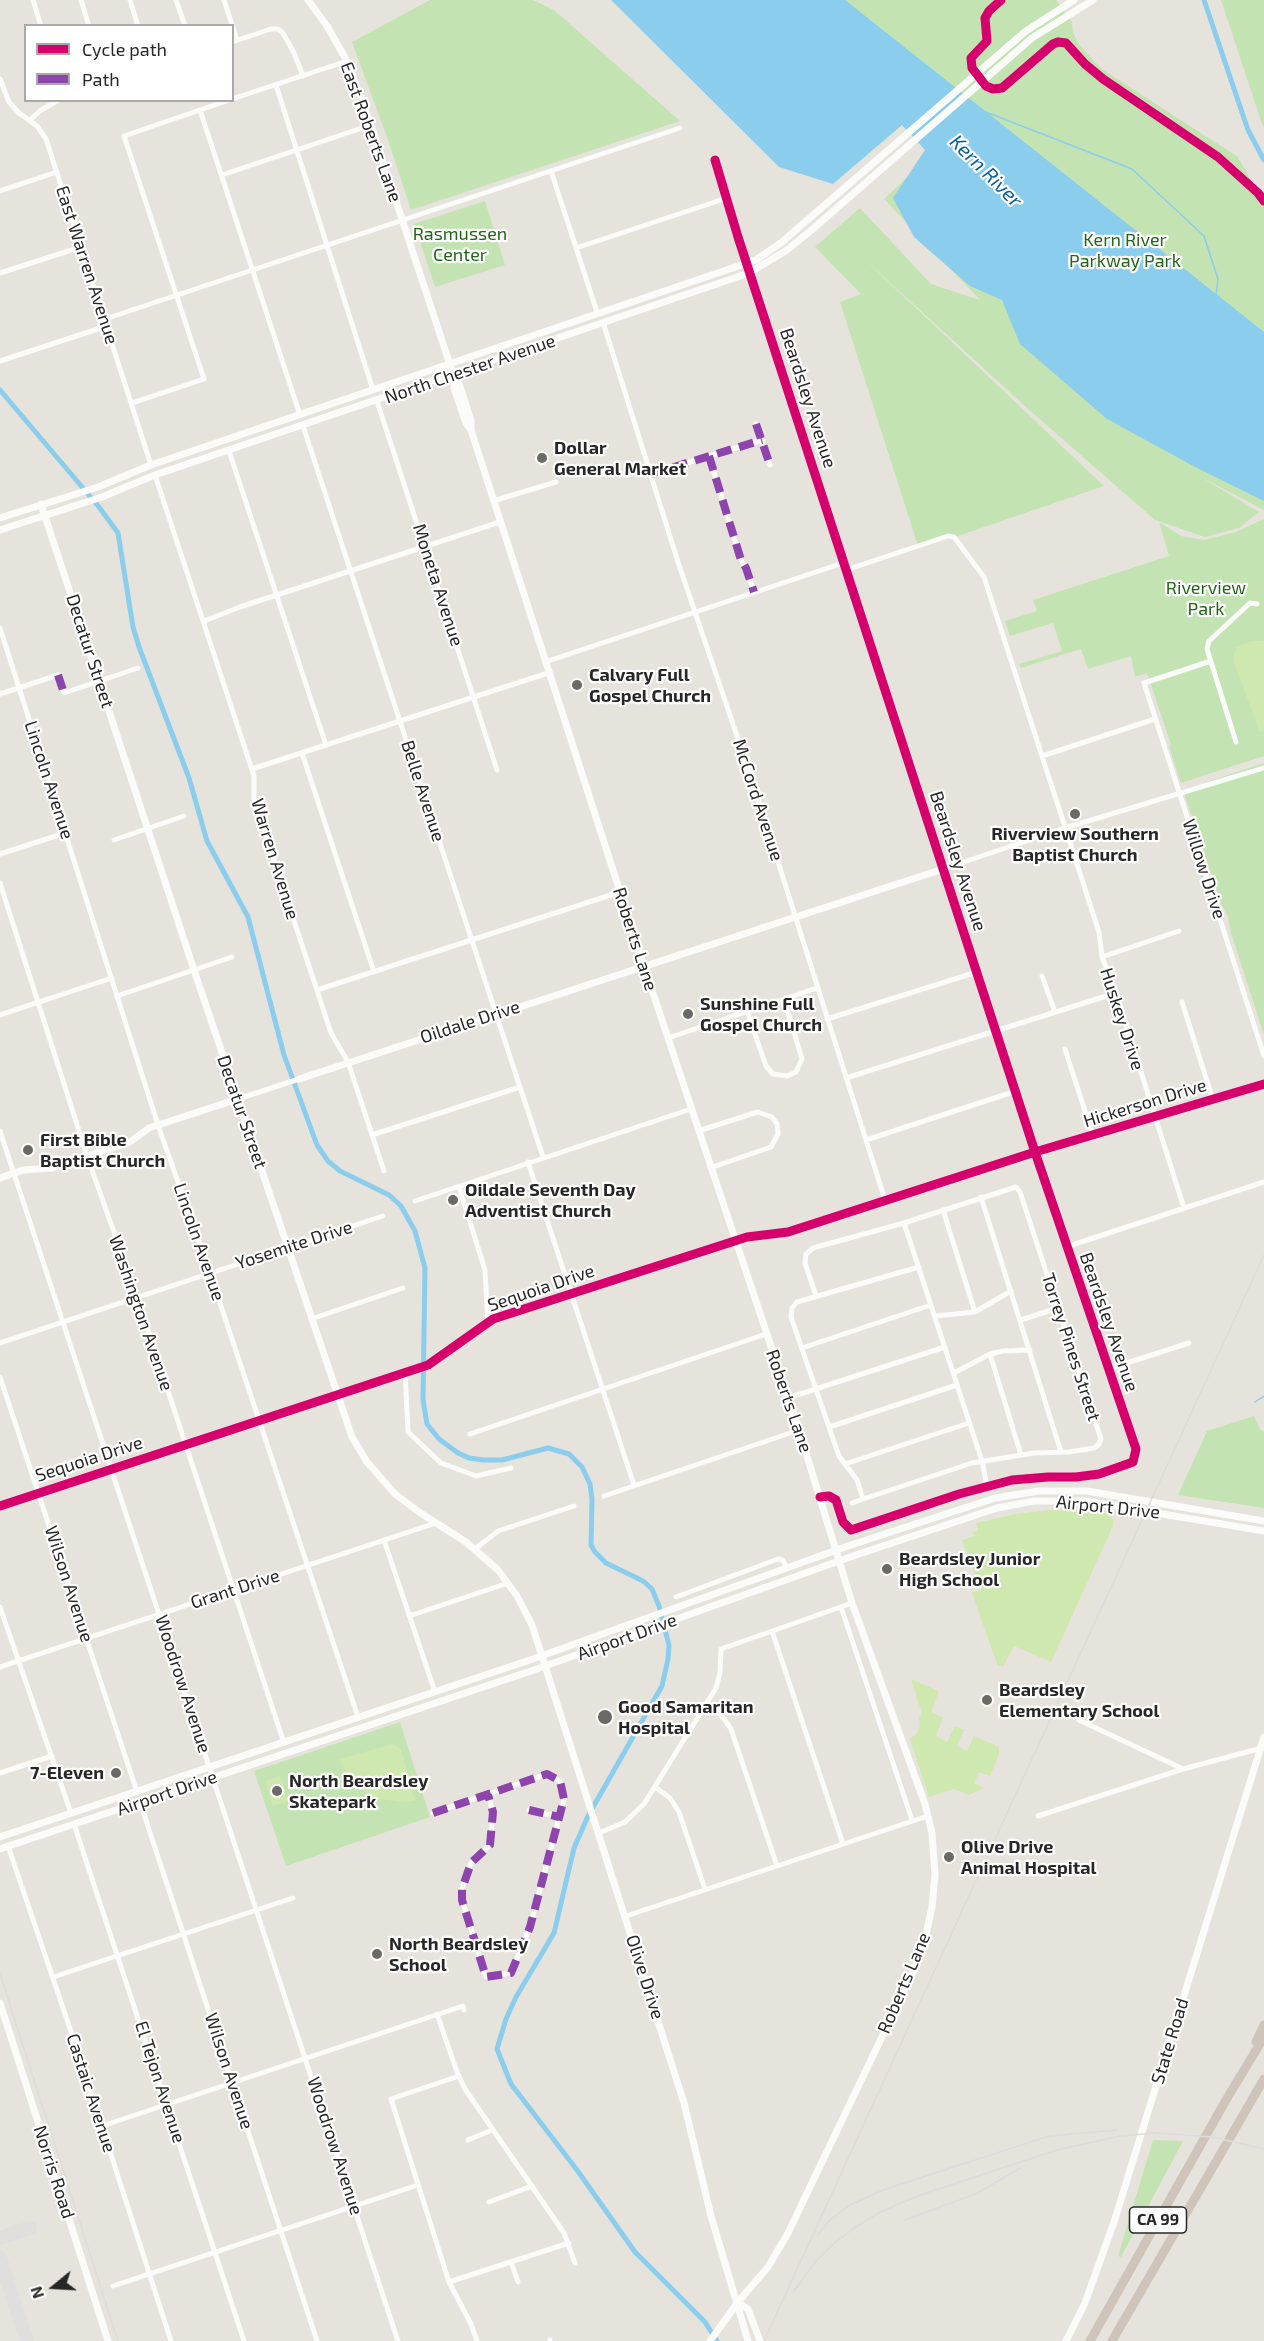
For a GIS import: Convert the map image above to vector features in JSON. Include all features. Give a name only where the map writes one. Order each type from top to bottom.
[{"type":"highway","points":[[1226,2100],[1264,2025]]},
{"type":"highway","name":"CA 99","points":[[1090,2341],[1264,2037]]},
{"type":"highway","name":"CA 99","points":[[1112,2341],[1264,2079]]},
{"type":"highway","points":[[1247,2110],[1264,2093]]},
{"type":"main road","name":"East Roberts Lane","points":[[308,0],[327,26],[347,61],[371,125],[454,377]]},
{"type":"main road","name":"North Chester Avenue","points":[[0,518],[98,487],[173,457],[597,312],[746,264],[782,242],[1026,31],[1074,0]]},
{"type":"main road","name":"North Chester Avenue","points":[[0,530],[102,497],[155,476],[349,410],[454,377],[585,328],[750,273],[788,250],[815,228],[1032,38],[1093,0]]},
{"type":"main road","points":[[603,322],[622,304]]},
{"type":"main road","points":[[585,328],[597,318],[597,312]]},
{"type":"main road","name":"Roberts Lane","points":[[454,377],[454,388],[466,423],[471,430],[710,1168],[799,1430],[852,1603],[928,1815],[934,1845],[935,1875],[929,1923],[920,1955],[788,2233],[768,2267],[738,2302],[710,2341]]},
{"type":"main road","points":[[349,410],[373,390]]},
{"type":"main road","points":[[155,476],[158,468],[173,457]]},
{"type":"main road","points":[[134,484],[150,471],[151,465]]},
{"type":"main road","name":"Decatur Street","points":[[41,504],[194,970],[352,1437],[377,1475],[405,1502],[475,1549],[508,1583],[525,1610],[542,1656]]},
{"type":"main road","name":"Oildale Drive","points":[[299,1079],[943,869]]},
{"type":"main road","name":"Oildale Drive","points":[[0,1178],[30,1169],[49,1169],[129,1142],[149,1128],[238,1099]]},
{"type":"main road","name":"Sequoia Drive","points":[[0,1506],[428,1365],[488,1323],[735,1241]]},
{"type":"main road","name":"Airport Drive","points":[[0,1837],[542,1656],[837,1550],[983,1502],[1039,1491],[1073,1490],[1264,1521]]},
{"type":"main road","name":"Airport Drive","points":[[4,1847],[546,1666],[840,1560],[982,1512],[1050,1500],[1102,1503],[1264,1531]]},
{"type":"main road","name":"Olive Drive","points":[[542,1656],[687,2110],[711,2216],[748,2341]]},
{"type":"main road","name":"State Road","points":[[1066,2341],[1085,2303],[1114,2222],[1263,1748],[1264,1737]]},
{"type":"main road","name":"Norris Road","points":[[0,2003],[108,2341]]},
{"type":"main road","name":"Olive Drive","points":[[738,2302],[748,2309],[760,2341]]},
{"type":"street","points":[[33,0],[40,24]]},
{"type":"street","points":[[81,0],[88,24]]},
{"type":"street","points":[[130,0],[137,24]]},
{"type":"street","points":[[176,0],[183,24]]},
{"type":"street","points":[[224,0],[230,24]]},
{"type":"street","points":[[235,41],[272,29],[278,30],[283,33],[294,53],[303,76]]},
{"type":"street","points":[[234,99],[347,61]]},
{"type":"street","name":"East Warren Avenue","points":[[0,79],[9,102],[19,113],[30,120],[46,139],[151,465]]},
{"type":"street","points":[[276,85],[373,390]]},
{"type":"street","points":[[30,120],[55,102]]},
{"type":"street","points":[[132,403],[204,379],[124,135],[225,102]]},
{"type":"street","points":[[200,110],[300,415]]},
{"type":"street","points":[[222,175],[371,125]]},
{"type":"street","points":[[0,361],[177,296],[680,128]]},
{"type":"street","name":"Beardsley Avenue","points":[[715,160],[746,264],[1066,1247],[1136,1449],[1133,1462],[1088,1476],[1027,1478],[987,1486]]},
{"type":"street","points":[[551,171],[597,312]]},
{"type":"street","points":[[0,191],[57,172]]},
{"type":"street","points":[[576,248],[727,198]]},
{"type":"street","points":[[0,273],[81,247]]},
{"type":"street","name":"McCord Avenue","points":[[603,322],[756,789],[794,917],[885,1200]]},
{"type":"street","name":"Moneta Avenue","points":[[377,401],[475,696],[497,770]]},
{"type":"street","points":[[756,424],[770,465]]},
{"type":"street","name":"Belle Avenue","points":[[303,426],[543,1157]]},
{"type":"street","points":[[651,474],[762,440]]},
{"type":"street","points":[[229,451],[326,745]]},
{"type":"street","points":[[710,456],[741,560],[754,592]]},
{"type":"street","name":"Warren Avenue","points":[[155,476],[252,769],[254,799],[331,1033],[348,1062],[384,1171]]},
{"type":"street","points":[[493,501],[556,482]]},
{"type":"street","points":[[204,621],[500,522]]},
{"type":"street","name":"Huskey Drive","points":[[846,570],[948,536],[954,537],[984,577],[1099,932],[1102,957],[1116,993],[1184,1208]]},
{"type":"street","points":[[545,662],[843,563]]},
{"type":"street","points":[[1236,742],[1207,649],[1209,641],[1250,603],[1257,604]]},
{"type":"street","name":"Lincoln Avenue","points":[[0,628],[158,1125],[210,1273],[358,1718]]},
{"type":"street","name":"Willow Drive","points":[[1211,661],[1144,683],[1264,1056]]},
{"type":"street","points":[[0,694],[58,675],[64,693],[138,668]]},
{"type":"street","points":[[252,769],[548,672]]},
{"type":"street","points":[[1042,756],[1155,719]]},
{"type":"street","points":[[302,753],[374,972]]},
{"type":"street","points":[[943,869],[1065,828],[1264,768]]},
{"type":"street","points":[[114,840],[184,816]]},
{"type":"street","points":[[0,854],[65,833]]},
{"type":"street","name":"Washington Avenue","points":[[0,883],[87,1156],[137,1297],[284,1743]]},
{"type":"street","points":[[317,990],[620,892]]},
{"type":"street","points":[[1102,957],[1179,931]]},
{"type":"street","points":[[117,996],[232,957]]},
{"type":"street","points":[[827,1019],[977,972]]},
{"type":"street","points":[[1042,976],[1055,1012]]},
{"type":"street","points":[[0,1015],[111,978]]},
{"type":"street","points":[[668,1038],[817,988]]},
{"type":"street","points":[[846,1078],[1116,993]]},
{"type":"street","points":[[747,1011],[769,1070],[777,1076],[792,1075],[801,1064],[802,1053],[784,999]]},
{"type":"street","points":[[1182,1002],[1213,1100]]},
{"type":"street","points":[[1065,1049],[1094,1136]]},
{"type":"street","name":"Oildale Drive","points":[[238,1099],[299,1079]]},
{"type":"street","name":"Hickerson Drive","points":[[1035,1152],[1264,1084]]},
{"type":"street","points":[[372,1135],[520,1088]]},
{"type":"street","points":[[866,1140],[1016,1091]]},
{"type":"street","points":[[415,1201],[691,1109]]},
{"type":"street","points":[[698,1131],[758,1112],[772,1117],[777,1124],[778,1134],[771,1147],[710,1168]]},
{"type":"street","name":"Woodrow Avenue","points":[[0,1131],[398,2341]]},
{"type":"street","name":"Sequoia Drive","points":[[735,1241],[754,1234],[781,1234],[1035,1152]]},
{"type":"street","points":[[528,1162],[634,1485]]},
{"type":"street","points":[[1066,1247],[1264,1182]]},
{"type":"street","points":[[459,1187],[485,1270],[488,1323]]},
{"type":"street","name":"Torrey Pines Street","points":[[852,1503],[945,1471],[982,1461],[1095,1448],[1099,1444],[1101,1439],[1020,1192],[1016,1187],[981,1197]]},
{"type":"street","points":[[816,1296],[805,1263],[806,1254],[813,1248],[904,1223],[981,1197],[1061,1452]]},
{"type":"street","points":[[943,1210],[975,1312]]},
{"type":"street","name":"Yosemite Drive","points":[[0,1343],[383,1216]]},
{"type":"street","points":[[820,1497],[829,1496],[836,1500],[843,1522],[851,1530],[987,1486],[982,1461],[904,1223]]},
{"type":"street","points":[[863,1499],[856,1480],[839,1456],[791,1317],[792,1308],[797,1302],[919,1267]]},
{"type":"street","points":[[311,1319],[403,1288]]},
{"type":"street","points":[[935,1316],[975,1312],[1011,1291]]},
{"type":"street","points":[[802,1348],[931,1305]]},
{"type":"street","points":[[1021,1320],[1058,1308]]},
{"type":"street","points":[[470,1434],[766,1334]]},
{"type":"street","points":[[1108,1369],[1189,1343]]},
{"type":"street","points":[[788,1398],[945,1347]]},
{"type":"street","points":[[954,1373],[990,1354],[1030,1350]]},
{"type":"street","points":[[990,1354],[1021,1455]]},
{"type":"street","points":[[405,1371],[408,1432],[441,1463],[476,1476],[511,1468]]},
{"type":"street","name":"Wilson Avenue","points":[[0,1377],[137,1792]]},
{"type":"street","points":[[829,1427],[957,1384]]},
{"type":"street","points":[[845,1464],[969,1423]]},
{"type":"street","points":[[604,1496],[799,1430]]},
{"type":"street","points":[[475,1549],[498,1531],[574,1506]]},
{"type":"street","name":"Grant Drive","points":[[0,1667],[436,1523]]},
{"type":"street","points":[[384,1540],[435,1692]]},
{"type":"street","points":[[676,1597],[778,1559],[783,1560],[786,1568]]},
{"type":"street","points":[[409,1616],[508,1583]]},
{"type":"street","points":[[599,1833],[616,1827],[633,1816],[655,1787],[719,1681],[721,1649],[852,1603]]},
{"type":"street","points":[[0,1607],[71,1813]]},
{"type":"street","points":[[841,1607],[912,1820]]},
{"type":"street","points":[[772,1631],[843,1844]]},
{"type":"street","points":[[706,1704],[722,1716],[731,1729],[777,1866]]},
{"type":"street","points":[[1079,1720],[1183,1769]]},
{"type":"street","points":[[1038,1816],[1183,1769],[1263,1748]]},
{"type":"street","points":[[0,1773],[52,1756]]},
{"type":"street","points":[[433,1813],[547,1774],[560,1781],[564,1799],[530,1927],[511,1973],[486,1977],[462,1900],[462,1889],[471,1863],[490,1845],[494,1812],[489,1795]]},
{"type":"street","points":[[655,1787],[670,1798],[679,1812],[705,1889]]},
{"type":"street","name":"Wilson Avenue","points":[[140,1802],[316,2341]]},
{"type":"street","points":[[529,1810],[559,1816]]},
{"type":"street","points":[[626,1916],[928,1815]]},
{"type":"street","name":"El Tejon Avenue","points":[[74,1824],[243,2341]]},
{"type":"street","name":"Castaic Avenue","points":[[4,1847],[53,1977],[171,2341]]},
{"type":"street","points":[[53,1977],[293,1898]]},
{"type":"street","points":[[102,2126],[437,2014],[463,2006],[464,2010]]},
{"type":"street","points":[[437,2014],[459,2076],[471,2099],[564,2233],[575,2263]]},
{"type":"street","points":[[459,2076],[391,2099],[449,2282],[471,2324],[477,2341]]},
{"type":"street","points":[[468,2140],[492,2130]]},
{"type":"street","points":[[113,2286],[418,2185]]},
{"type":"street","points":[[489,2202],[532,2186]]},
{"type":"street","points":[[449,2282],[569,2243]]},
{"type":"street","points":[[511,2262],[518,2282]]},
{"type":"green space","points":[[430,0],[533,0],[554,10],[680,121],[411,210],[352,42]]},
{"type":"green space","name":"Kern River Parkway Park","points":[[616,0],[1056,0],[1072,22],[1073,33],[1080,46],[1102,69],[1238,157],[1264,204],[1264,510],[1201,477],[1259,512],[1239,528],[1205,537],[1155,520],[1027,408],[861,256],[1104,486],[955,537],[918,546],[840,302],[861,294],[815,247],[860,208],[931,284],[980,300],[884,199],[933,153],[899,117]]},
{"type":"green space","points":[[1221,0],[1264,0],[1264,128],[1262,124]]},
{"type":"green space","name":"Rasmussen Center","points":[[485,201],[505,265],[435,287],[414,224]]},
{"type":"green space","name":"Riverview Park","points":[[1264,519],[1264,756],[1181,783],[1147,673],[1135,677],[1131,656],[1088,669],[1081,649],[1021,668],[1019,664],[1062,651],[1053,623],[1010,636],[1005,621],[1037,611],[1033,600],[1169,556],[1159,522],[1181,536],[1204,540],[1236,532]]},
{"type":"green space","points":[[1252,641],[1264,641],[1264,731],[1260,732],[1233,660],[1236,647]]},
{"type":"green space","points":[[1264,763],[1264,1035],[1228,917],[1221,903],[1183,790]]},
{"type":"green space","points":[[1254,1416],[1260,1429],[1264,1432],[1264,1508],[1178,1495],[1207,1431]]},
{"type":"green space","points":[[1048,1510],[1109,1514],[1113,1520],[1113,1526],[1051,1662],[1014,1646],[1003,1667],[997,1664],[972,1593],[981,1590],[962,1540],[974,1536],[973,1532],[978,1530],[976,1523],[1015,1514]]},
{"type":"green space","points":[[911,1679],[939,1691],[931,1712],[943,1718],[936,1736],[947,1742],[955,1726],[964,1730],[957,1746],[967,1751],[974,1736],[999,1747],[999,1755],[990,1776],[979,1772],[974,1783],[984,1788],[969,1795],[954,1789],[929,1797],[910,1739],[917,1733],[920,1726],[919,1718],[922,1714]]},
{"type":"green space","points":[[400,1722],[430,1817],[286,1866],[254,1771]]},
{"type":"green space","points":[[393,1744],[401,1749],[415,1801],[400,1802],[374,1798],[357,1786],[348,1776],[340,1759]]},
{"type":"green space","name":"North Beardsley Skatepark","points":[[280,1776],[289,1801],[273,1806],[265,1781]]},
{"type":"green space","points":[[1153,2140],[1183,2141],[1121,2257],[1118,2256]]},
{"type":"water","name":"Kern River Parkway Park","points":[[611,0],[845,0],[1264,332],[1264,501],[1195,467],[1107,419],[1020,344],[1002,300],[970,286],[914,237],[893,198],[925,150],[902,125],[833,184],[779,167]]},
{"type":"waterway","points":[[1204,0],[1248,130],[1264,160]]},
{"type":"waterway","points":[[986,112],[1132,169],[1204,236],[1218,279],[1216,295]]},
{"type":"waterway","points":[[0,390],[99,507],[118,533],[133,627],[139,647],[189,778],[207,841],[248,917],[284,1055],[317,1145],[328,1161],[340,1171],[389,1195],[401,1206],[415,1231],[425,1268],[423,1400],[427,1424],[439,1439],[469,1458],[502,1460],[548,1448],[569,1454],[582,1467],[590,1484],[591,1545],[595,1552],[606,1563],[643,1581],[652,1589],[659,1606],[669,1645],[662,1686],[588,1816],[574,1848],[554,1933],[516,1997],[506,2019],[497,2049],[511,2084],[577,2170],[635,2252],[705,2322],[717,2341]]},
{"type":"waterway","points":[[1255,1402],[1264,1396]]},
{"type":"taxiway","points":[[0,2238],[30,2228]]},
{"type":"taxiway","points":[[0,2258],[27,2341]]},
{"type":"railway","points":[[764,2341],[1264,1255]]},
{"type":"railway","points":[[0,1974],[118,2341]]},
{"type":"railway","points":[[818,2235],[829,2221],[848,2206],[883,2190],[1049,2136],[1117,2130]]},
{"type":"railway","points":[[794,2291],[816,2261],[832,2245],[880,2212],[923,2194],[1057,2150],[1120,2136],[1156,2133],[1212,2137],[1264,2149]]},
{"type":"railway","points":[[904,2220],[976,2194],[1020,2168]]},
{"type":"marked path","points":[[756,424],[770,465]]},
{"type":"marked path","points":[[651,474],[762,440]]},
{"type":"marked path","points":[[709,456],[741,560],[754,592]]},
{"type":"marked path","points":[[58,675],[64,693]]},
{"type":"marked path","points":[[433,1813],[547,1774],[560,1781],[564,1799],[530,1927],[511,1973],[486,1977],[462,1900],[462,1889],[471,1863],[490,1845],[493,1812],[488,1795]]},
{"type":"marked path","points":[[529,1810],[559,1817]]},
{"type":"cycle path","points":[[1001,0],[985,18],[987,41],[971,58],[972,68],[986,86],[993,89],[1002,88],[1053,44],[1066,43],[1085,64],[1103,79],[1218,157],[1264,201]]},
{"type":"cycle path","points":[[715,160],[1035,1152],[1136,1449],[1133,1462],[1099,1474],[1012,1480],[959,1494],[851,1530],[843,1522],[836,1500],[829,1496],[820,1497]]},
{"type":"cycle path","points":[[0,1506],[428,1365],[493,1319],[747,1237],[788,1232],[1035,1152],[1264,1084]]},
{"type":"place","name":"Dollar General Market","points":[[542,458]]},
{"type":"place","name":"Calvary Full Gospel Church","points":[[577,685]]},
{"type":"place","name":"Riverview Southern Baptist Church","points":[[1075,814]]},
{"type":"place","name":"Sunshine Full Gospel Church","points":[[688,1014]]},
{"type":"place","name":"First Bible Baptist Church","points":[[28,1150]]},
{"type":"place","name":"Oildale Seventh Day Adventist Church","points":[[453,1200]]},
{"type":"place","name":"Beardsley Junior High School","points":[[887,1569]]},
{"type":"place","name":"Beardsley Elementary School","points":[[987,1700]]},
{"type":"place","name":"Good Samaritan Hospital","points":[[605,1717]]},
{"type":"place","name":"7-Eleven","points":[[116,1773]]},
{"type":"place","name":"North Beardsley Skatepark","points":[[277,1791]]},
{"type":"place","name":"Olive Drive Animal Hospital","points":[[949,1857]]},
{"type":"place","name":"North Beardsley School","points":[[377,1954]]},
{"type":"water label","name":"Kern River","points":[[986,171]]}]
